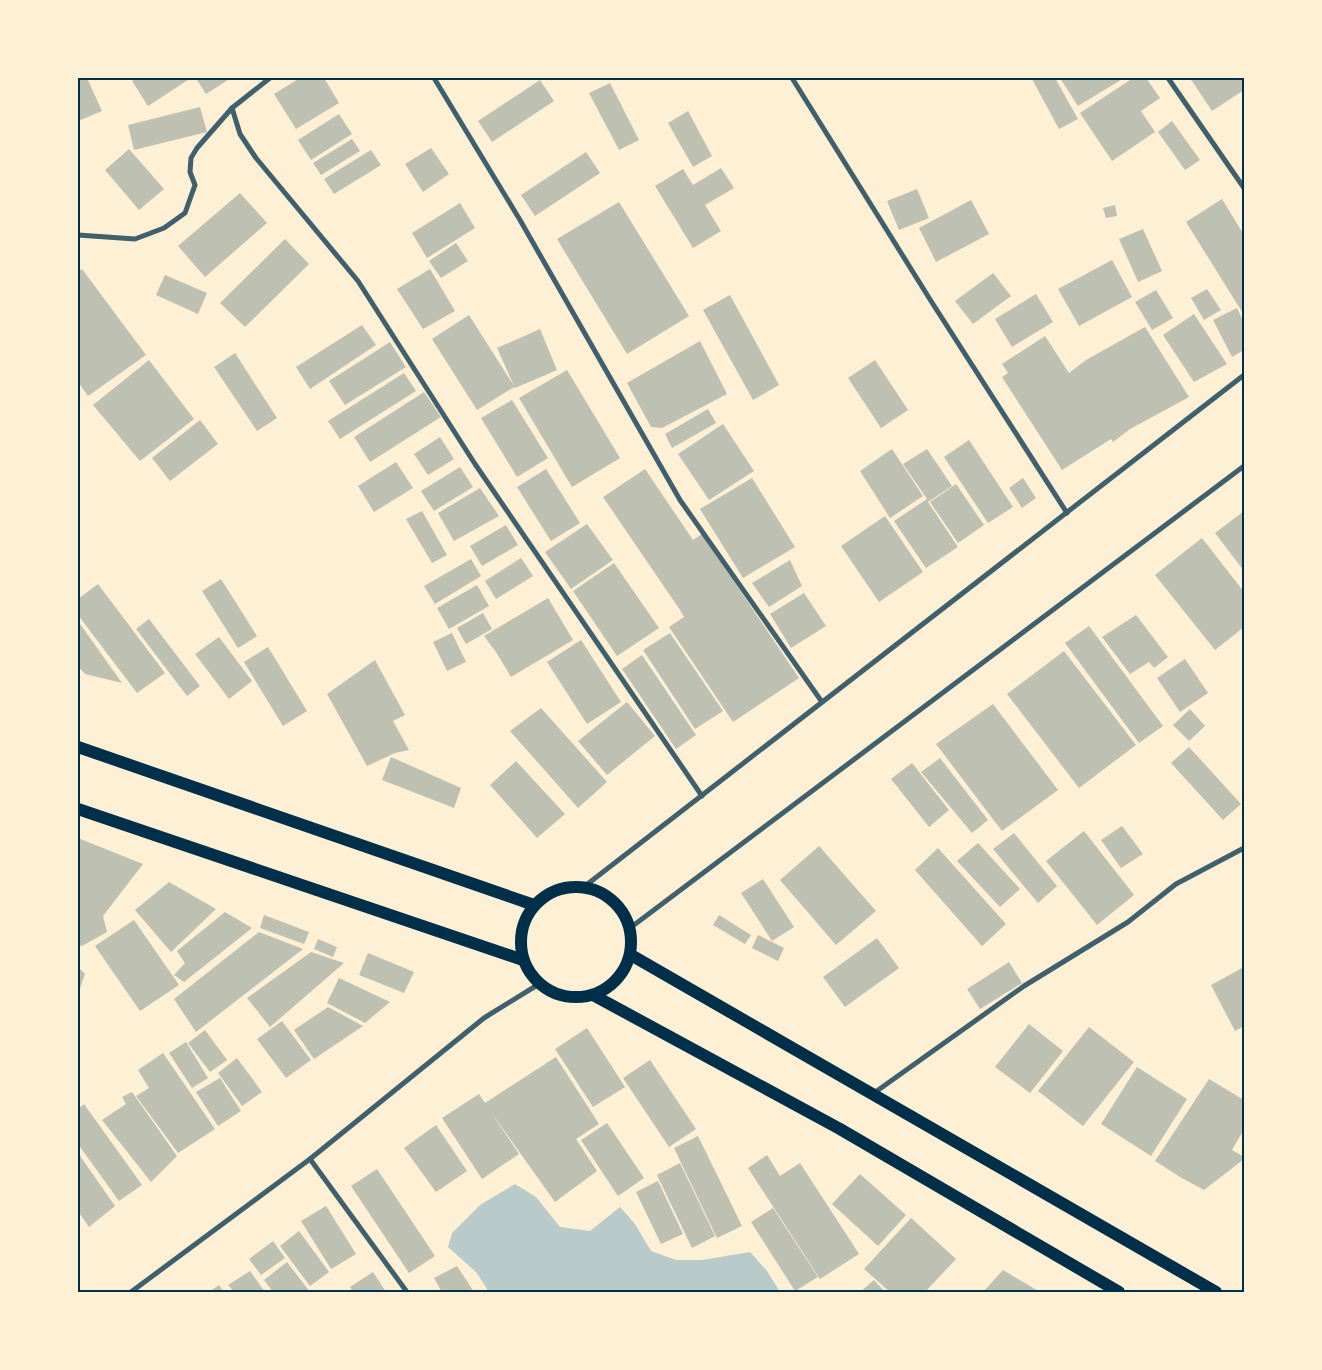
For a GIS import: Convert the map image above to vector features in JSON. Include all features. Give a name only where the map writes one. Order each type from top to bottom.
[{"type":"main road","points":[[78,747],[534,905]]},
{"type":"main road","points":[[78,809],[523,960]]},
{"type":"main road","points":[[585,886],[605,894],[621,908],[630,928],[631,956],[623,973],[610,986],[593,995],[574,997],[555,994],[539,984],[523,960],[520,941],[524,922],[534,905],[557,889],[585,886]]},
{"type":"main road","points":[[631,956],[1216,1292]]},
{"type":"main road","points":[[593,995],[840,1129],[1119,1292]]},
{"type":"street","points":[[78,235],[135,239],[164,228],[186,213],[195,185],[190,172],[191,158],[197,148],[232,108],[270,78]]},
{"type":"street","points":[[434,78],[520,220],[680,500],[822,702]]},
{"type":"street","points":[[792,78],[931,301],[1067,512]]},
{"type":"street","points":[[1168,78],[1244,188]]},
{"type":"street","points":[[232,108],[240,134],[256,158],[358,281],[476,464],[702,796]]},
{"type":"street","points":[[585,886],[1244,375]]},
{"type":"street","points":[[630,928],[1244,466]]},
{"type":"street","points":[[871,1095],[1024,986],[1128,922],[1176,884],[1244,848]]},
{"type":"street","points":[[131,1292],[310,1159],[484,1018],[539,984]]},
{"type":"street","points":[[310,1159],[406,1292]]},
{"type":"shaded area","points":[[515,1184],[536,1197],[560,1227],[590,1231],[620,1207],[635,1224],[651,1251],[676,1260],[702,1260],[750,1252],[767,1271],[780,1292],[489,1292],[476,1272],[448,1247],[452,1233],[480,1205]]},
{"type":"building","points":[[78,78],[87,78],[102,111],[78,121]]},
{"type":"building","points":[[137,78],[191,78],[148,106],[132,81]]},
{"type":"building","points":[[201,78],[231,78],[206,94],[197,80]]},
{"type":"building","points":[[300,78],[324,78],[339,103],[296,129],[274,94]]},
{"type":"building","points":[[1055,78],[1078,119],[1059,129],[1032,79]]},
{"type":"building","points":[[1060,78],[1124,78],[1078,106]]},
{"type":"building","points":[[1133,78],[1146,78],[1160,98],[1141,111],[1155,132],[1112,161],[1080,113]]},
{"type":"building","points":[[1190,78],[1244,78],[1244,90],[1212,111]]},
{"type":"building","points":[[540,80],[554,101],[492,142],[478,121]]},
{"type":"building","points":[[610,83],[639,140],[619,150],[589,93]]},
{"type":"building","points":[[200,107],[207,132],[134,150],[128,125]]},
{"type":"building","points":[[688,111],[712,156],[693,167],[668,123]]},
{"type":"building","points":[[339,114],[352,134],[311,160],[298,140]]},
{"type":"building","points":[[1172,121],[1200,160],[1185,170],[1158,132]]},
{"type":"building","points":[[352,139],[360,151],[321,175],[313,163]]},
{"type":"building","points":[[431,148],[449,174],[423,192],[405,164]]},
{"type":"building","points":[[129,149],[164,189],[139,210],[105,170]]},
{"type":"building","points":[[371,150],[381,165],[334,194],[324,179]]},
{"type":"building","points":[[586,152],[600,173],[535,216],[521,195]]},
{"type":"building","points":[[721,168],[734,188],[705,205],[721,231],[693,248],[655,186],[683,169],[693,185]]},
{"type":"building","points":[[917,189],[929,218],[899,230],[887,201]]},
{"type":"building","points":[[240,193],[267,223],[205,277],[178,246]]},
{"type":"building","points":[[1222,199],[1244,235],[1244,315],[1186,222]]},
{"type":"building","points":[[971,200],[989,234],[936,262],[919,228]]},
{"type":"building","points":[[619,202],[689,316],[627,354],[557,239]]},
{"type":"building","points":[[460,203],[475,228],[427,258],[412,233]]},
{"type":"building","points":[[1115,205],[1117,216],[1106,218],[1103,208]]},
{"type":"building","points":[[1143,229],[1162,271],[1138,282],[1119,239]]},
{"type":"building","points":[[285,239],[309,264],[245,327],[220,303]]},
{"type":"building","points":[[456,243],[468,261],[441,278],[429,261]]},
{"type":"building","points":[[1112,260],[1132,297],[1079,326],[1058,289]]},
{"type":"building","points":[[82,269],[146,355],[88,396],[78,382],[78,272]]},
{"type":"building","points":[[430,269],[455,311],[423,329],[397,289]]},
{"type":"building","points":[[993,273],[1011,296],[973,324],[955,301]]},
{"type":"building","points":[[165,275],[207,293],[198,314],[156,295]]},
{"type":"building","points":[[1207,289],[1221,310],[1204,320],[1191,298]]},
{"type":"building","points":[[1156,290],[1173,318],[1152,330],[1135,302]]},
{"type":"building","points":[[1036,294],[1053,322],[1012,347],[995,319]]},
{"type":"building","points":[[730,295],[779,385],[753,400],[703,310]]},
{"type":"building","points":[[1237,308],[1244,323],[1244,350],[1232,357],[1213,320]]},
{"type":"building","points":[[1194,314],[1227,364],[1194,382],[1163,335]]},
{"type":"building","points":[[469,315],[514,386],[497,348],[540,329],[557,370],[514,387],[477,410],[432,339]]},
{"type":"building","points":[[362,325],[376,345],[310,389],[296,367]]},
{"type":"building","points":[[1145,327],[1189,397],[1130,429],[1113,442],[1111,439],[1062,470],[1002,377],[1008,373],[1002,364],[1045,336],[1069,373],[1086,360]]},
{"type":"building","points":[[700,341],[727,394],[662,428],[651,427],[627,383]]},
{"type":"building","points":[[390,342],[406,367],[345,405],[329,381]]},
{"type":"building","points":[[235,353],[277,418],[257,431],[214,367]]},
{"type":"building","points":[[149,360],[194,419],[140,461],[93,405]]},
{"type":"building","points":[[875,360],[908,410],[881,428],[848,378]]},
{"type":"building","points":[[567,370],[620,458],[572,487],[519,398]]},
{"type":"building","points":[[404,373],[416,391],[340,439],[328,421]]},
{"type":"building","points":[[424,392],[441,417],[370,462],[354,437]]},
{"type":"building","points":[[512,400],[548,458],[517,477],[481,418]]},
{"type":"building","points":[[708,409],[716,423],[672,448],[665,434]]},
{"type":"building","points":[[200,420],[218,444],[170,481],[152,458]]},
{"type":"building","points":[[723,424],[754,471],[709,500],[678,454]]},
{"type":"building","points":[[440,437],[454,459],[428,475],[414,454]]},
{"type":"building","points":[[969,440],[1013,507],[988,523],[944,457]]},
{"type":"building","points":[[892,449],[923,496],[890,518],[860,471]]},
{"type":"building","points":[[927,449],[952,486],[928,502],[958,547],[926,568],[894,521],[927,499],[903,464]]},
{"type":"building","points":[[396,462],[413,488],[374,512],[358,486]]},
{"type":"building","points":[[460,467],[473,487],[434,511],[421,491]]},
{"type":"building","points":[[546,469],[580,523],[551,541],[517,487]]},
{"type":"building","points":[[645,469],[693,540],[702,534],[799,678],[733,722],[669,627],[684,617],[680,610],[603,497]]},
{"type":"building","points":[[752,478],[795,547],[743,578],[700,509]]},
{"type":"building","points":[[1023,478],[1036,498],[1022,508],[1009,488]]},
{"type":"building","points":[[956,484],[984,525],[958,543],[930,502]]},
{"type":"building","points":[[480,488],[499,516],[454,541],[438,513]]},
{"type":"building","points":[[422,511],[447,555],[432,563],[406,519]]},
{"type":"building","points":[[1244,511],[1244,571],[1215,533]]},
{"type":"building","points":[[885,516],[923,572],[879,602],[841,546]]},
{"type":"building","points":[[587,524],[613,560],[571,589],[545,552]]},
{"type":"building","points":[[506,525],[518,545],[482,566],[470,546]]},
{"type":"building","points":[[1202,538],[1244,592],[1244,627],[1215,650],[1155,575]]},
{"type":"building","points":[[521,558],[533,576],[496,599],[485,581]]},
{"type":"building","points":[[471,559],[481,576],[435,604],[424,586]]},
{"type":"building","points":[[790,560],[802,586],[769,607],[752,583]]},
{"type":"building","points":[[614,563],[659,628],[617,656],[573,591]]},
{"type":"building","points":[[221,579],[257,636],[238,648],[202,591]]},
{"type":"building","points":[[98,584],[165,673],[137,693],[78,615],[78,599]]},
{"type":"building","points":[[477,585],[489,606],[449,629],[437,608]]},
{"type":"building","points":[[804,593],[826,626],[791,648],[770,614]]},
{"type":"building","points":[[548,598],[573,640],[511,677],[484,636]]},
{"type":"building","points":[[483,613],[492,629],[466,644],[457,628]]},
{"type":"building","points":[[1136,615],[1168,657],[1154,668],[1149,662],[1130,674],[1102,637]]},
{"type":"building","points":[[149,619],[200,686],[187,696],[136,629]]},
{"type":"building","points":[[78,621],[122,683],[85,674],[78,666]]},
{"type":"building","points":[[1089,626],[1163,726],[1139,743],[1065,643]]},
{"type":"building","points":[[452,633],[466,662],[447,671],[433,642]]},
{"type":"building","points":[[670,633],[723,711],[695,729],[643,650]]},
{"type":"building","points":[[219,637],[252,681],[229,699],[195,654]]},
{"type":"building","points":[[581,640],[621,702],[587,724],[547,662]]},
{"type":"building","points":[[268,647],[307,711],[283,726],[244,662]]},
{"type":"building","points":[[1064,651],[1136,745],[1079,788],[1007,694]]},
{"type":"building","points":[[642,655],[696,735],[676,749],[622,669]]},
{"type":"building","points":[[1185,659],[1208,693],[1180,712],[1157,678]]},
{"type":"building","points":[[375,660],[405,715],[393,721],[409,750],[395,753],[367,766],[327,694]]},
{"type":"building","points":[[627,702],[655,736],[607,775],[578,741]]},
{"type":"building","points":[[993,704],[1058,790],[1002,831],[936,744]]},
{"type":"building","points":[[541,708],[607,782],[578,808],[510,731]]},
{"type":"building","points":[[1190,709],[1205,726],[1189,741],[1173,725]]},
{"type":"building","points":[[1189,747],[1241,804],[1223,820],[1171,763]]},
{"type":"building","points":[[391,757],[461,788],[454,808],[382,780]]},
{"type":"building","points":[[940,758],[988,820],[972,833],[921,772]]},
{"type":"building","points":[[516,761],[565,814],[537,838],[490,785]]},
{"type":"building","points":[[912,763],[949,810],[929,827],[891,779]]},
{"type":"building","points":[[1122,826],[1143,854],[1121,868],[1101,840]]},
{"type":"building","points":[[1084,831],[1134,895],[1097,925],[1046,861]]},
{"type":"building","points":[[1014,833],[1057,886],[1038,903],[993,849]]},
{"type":"building","points":[[78,838],[143,864],[103,916],[107,932],[82,946],[78,945]]},
{"type":"building","points":[[978,843],[1020,889],[1000,907],[957,861]]},
{"type":"building","points":[[819,846],[876,911],[836,945],[780,880]]},
{"type":"building","points":[[938,848],[1006,924],[982,946],[915,870]]},
{"type":"building","points":[[763,879],[794,927],[772,941],[741,893]]},
{"type":"building","points":[[169,882],[216,909],[171,952],[135,910]]},
{"type":"building","points":[[225,912],[252,928],[184,982],[174,975],[185,963],[177,951]]},
{"type":"building","points":[[264,915],[309,932],[304,944],[260,928]]},
{"type":"building","points":[[719,915],[751,935],[745,944],[713,925]]},
{"type":"building","points":[[134,920],[179,985],[140,1011],[95,946]]},
{"type":"building","points":[[259,932],[303,949],[196,1032],[174,999]]},
{"type":"building","points":[[758,935],[784,948],[778,961],[752,948]]},
{"type":"building","points":[[877,938],[899,968],[845,1007],[823,977]]},
{"type":"building","points":[[318,939],[337,947],[333,957],[314,949]]},
{"type":"building","points":[[311,952],[344,963],[270,1027],[247,998]]},
{"type":"building","points":[[368,953],[414,972],[404,993],[359,975]]},
{"type":"building","points":[[1009,962],[1022,983],[980,1009],[967,989]]},
{"type":"building","points":[[78,967],[85,974],[78,994]]},
{"type":"building","points":[[1244,967],[1244,1026],[1235,1031],[1211,985]]},
{"type":"building","points":[[339,978],[390,1002],[365,1023],[327,1003]]},
{"type":"building","points":[[328,1007],[363,1026],[314,1059],[294,1030]]},
{"type":"building","points":[[282,1021],[311,1060],[286,1078],[257,1039]]},
{"type":"building","points":[[1029,1024],[1063,1051],[1030,1093],[995,1067]]},
{"type":"building","points":[[1089,1027],[1134,1062],[1083,1126],[1038,1091]]},
{"type":"building","points":[[587,1028],[625,1087],[593,1107],[555,1049]]},
{"type":"building","points":[[205,1030],[227,1060],[210,1072],[188,1043]]},
{"type":"building","points":[[186,1042],[208,1078],[192,1088],[169,1053]]},
{"type":"building","points":[[163,1053],[215,1129],[178,1153],[136,1096],[149,1088],[138,1070]]},
{"type":"building","points":[[556,1057],[599,1124],[576,1139],[597,1171],[555,1202],[491,1112],[519,1154],[482,1179],[442,1118],[479,1094],[485,1103]]},
{"type":"building","points":[[237,1058],[262,1092],[242,1106],[218,1073]]},
{"type":"building","points":[[650,1060],[696,1129],[669,1147],[623,1078]]},
{"type":"building","points":[[1137,1067],[1187,1099],[1151,1156],[1101,1124]]},
{"type":"building","points":[[220,1078],[241,1111],[218,1126],[196,1092]]},
{"type":"building","points":[[1209,1079],[1244,1100],[1244,1129],[1232,1150],[1244,1157],[1244,1159],[1204,1190],[1155,1161]]},
{"type":"building","points":[[132,1092],[177,1156],[151,1182],[102,1120],[126,1104],[122,1097]]},
{"type":"building","points":[[84,1104],[142,1185],[119,1201],[78,1144],[78,1109]]},
{"type":"building","points":[[607,1123],[644,1178],[618,1196],[581,1140]]},
{"type":"building","points":[[436,1125],[467,1171],[436,1192],[404,1148]]},
{"type":"building","points":[[698,1136],[742,1226],[717,1238],[674,1148]]},
{"type":"building","points":[[78,1153],[115,1206],[89,1227],[78,1211]]},
{"type":"building","points":[[767,1155],[780,1176],[800,1163],[859,1254],[820,1279],[748,1168]]},
{"type":"building","points":[[680,1163],[715,1236],[692,1248],[657,1175]]},
{"type":"building","points":[[377,1169],[435,1256],[409,1273],[351,1186]]},
{"type":"building","points":[[860,1174],[906,1215],[878,1246],[832,1204]]},
{"type":"building","points":[[658,1181],[683,1234],[661,1244],[636,1192]]},
{"type":"building","points":[[326,1206],[356,1254],[331,1269],[301,1221]]},
{"type":"building","points":[[773,1208],[818,1277],[795,1291],[751,1222]]},
{"type":"building","points":[[911,1218],[956,1259],[925,1292],[890,1292],[864,1269]]},
{"type":"building","points":[[299,1231],[329,1272],[310,1286],[280,1246]]},
{"type":"building","points":[[273,1241],[285,1258],[261,1275],[249,1259]]},
{"type":"building","points":[[287,1262],[310,1292],[273,1292],[264,1280]]},
{"type":"building","points":[[457,1266],[474,1292],[442,1292],[434,1278]]},
{"type":"building","points":[[1003,1270],[1040,1292],[983,1292]]},
{"type":"building","points":[[250,1271],[265,1292],[234,1292],[228,1285]]},
{"type":"building","points":[[373,1272],[386,1292],[353,1292],[350,1287]]},
{"type":"building","points":[[874,1280],[885,1292],[860,1292]]},
{"type":"building","points":[[219,1285],[224,1292],[209,1292]]}]
